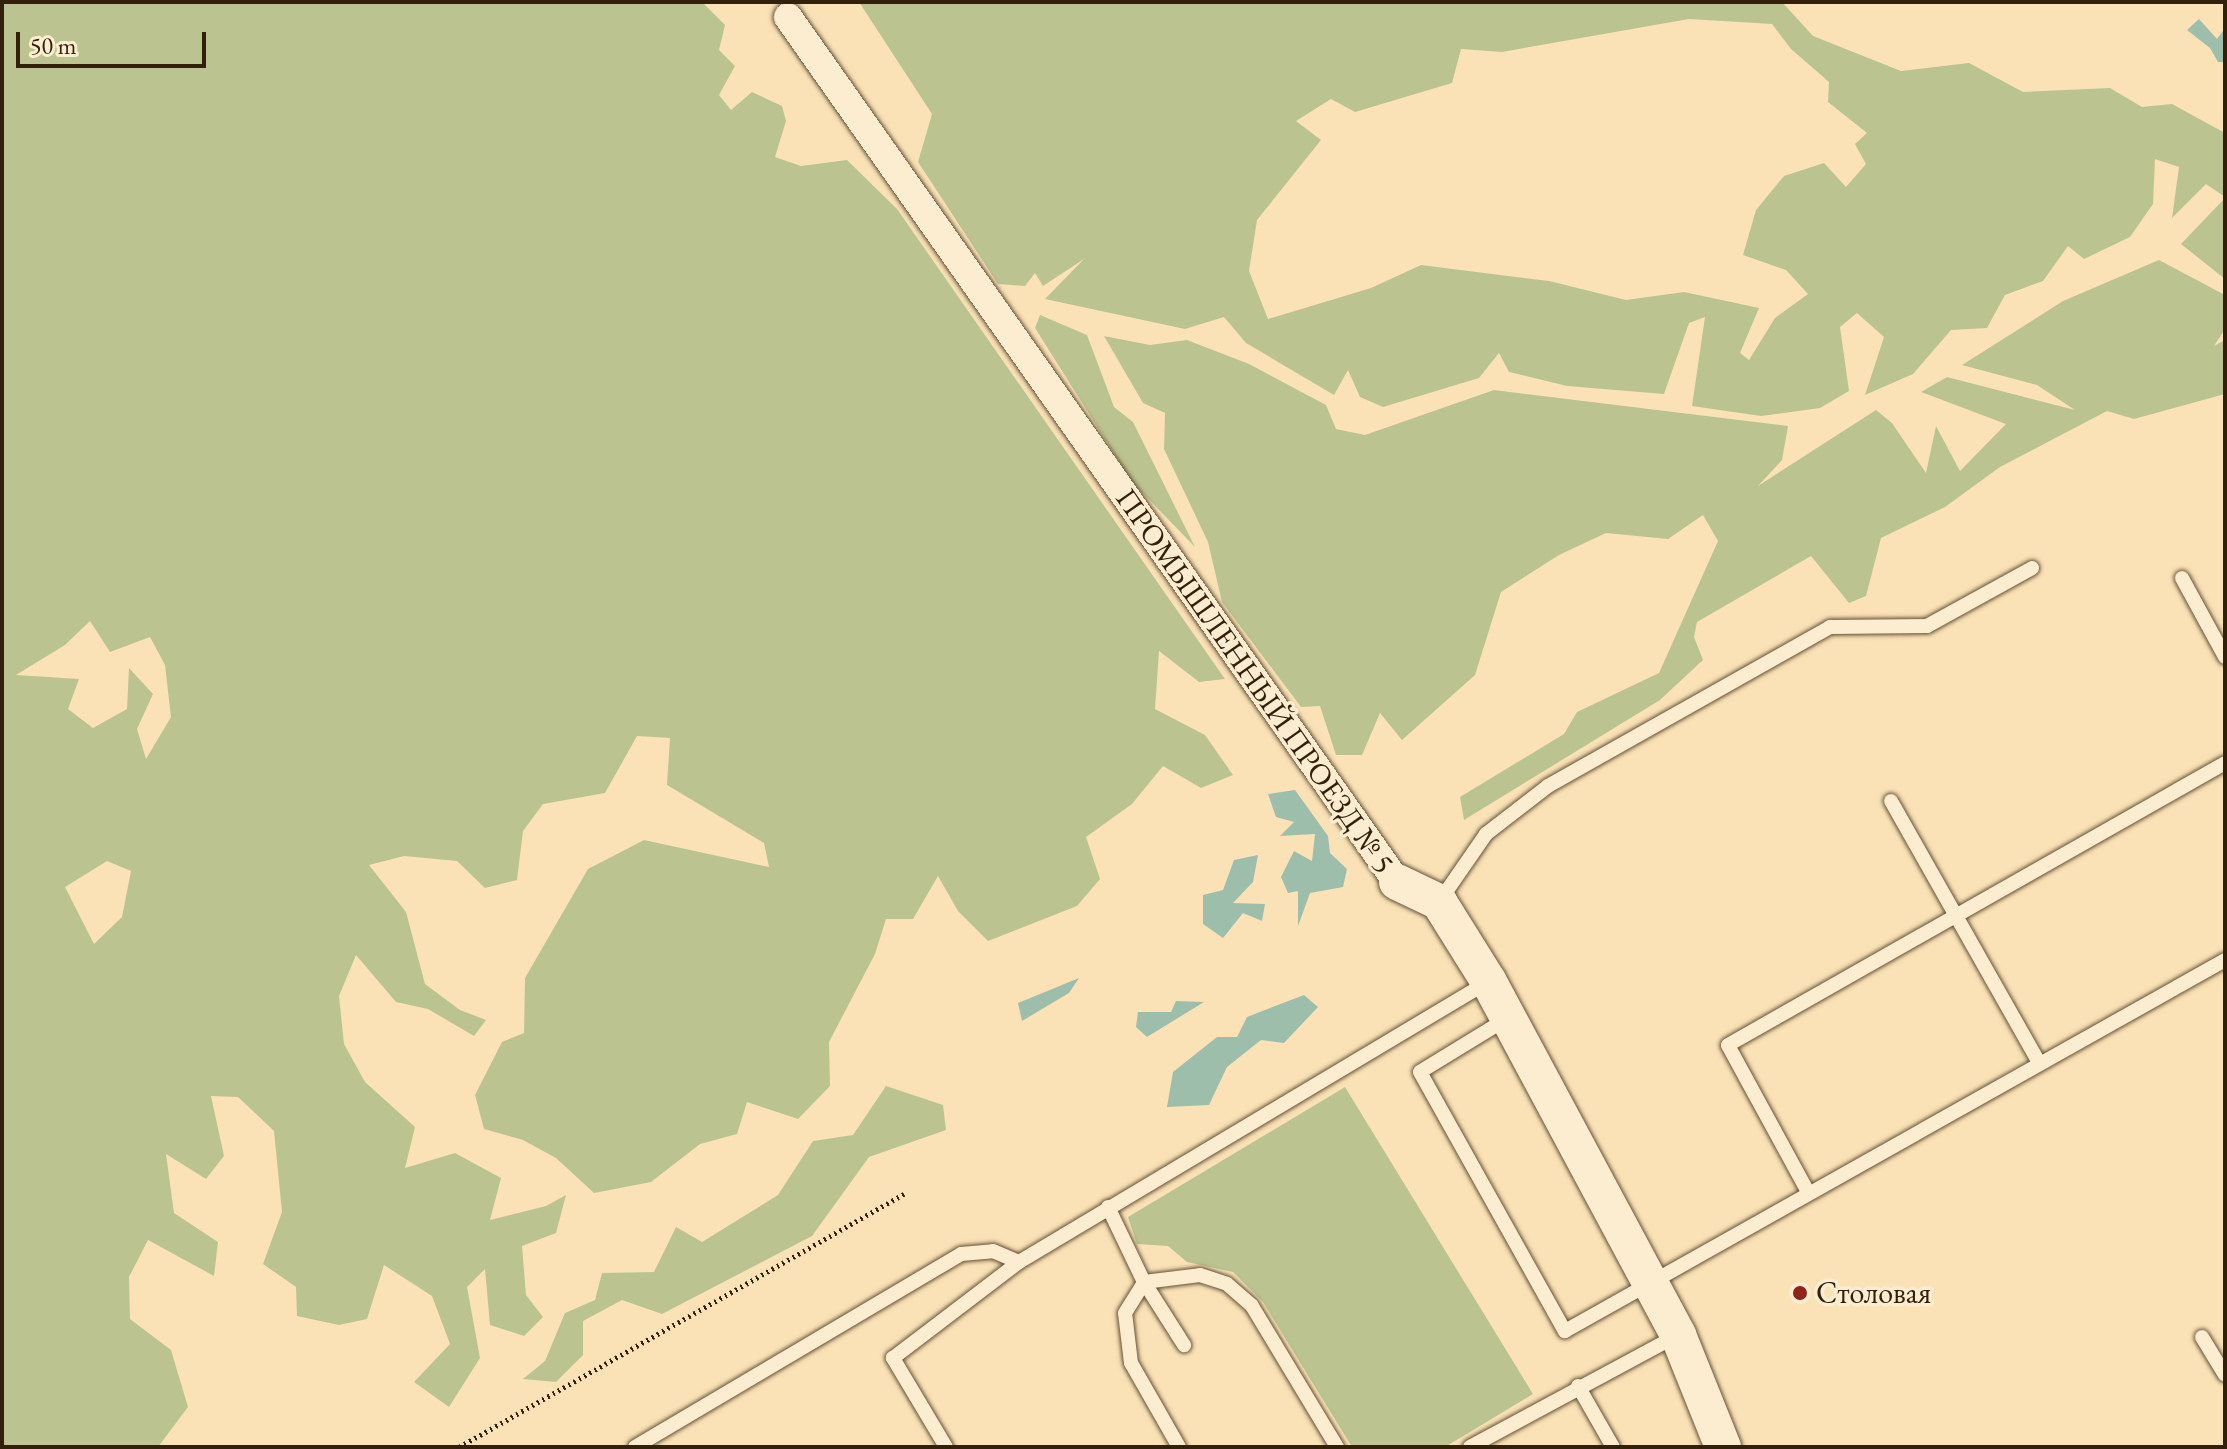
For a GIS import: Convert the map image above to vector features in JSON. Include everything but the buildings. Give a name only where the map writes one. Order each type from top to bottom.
[{"type":"street","name":"ПРОМЫШЛЕННЫЙ ПРОЕЗД № 5","points":[[788,17],[1397,882],[1439,902]]},
{"type":"street","points":[[1439,902],[1489,982],[1678,1335],[1723,1447]]},
{"type":"lane","points":[[1439,902],[1486,834],[1548,786],[1830,627],[1927,626],[2032,568]]},
{"type":"lane","points":[[2182,578],[2225,657]]},
{"type":"lane","points":[[1808,1192],[1728,1045],[2225,763]]},
{"type":"lane","points":[[1891,801],[2039,1063]]},
{"type":"lane","points":[[1508,1018],[1420,1072],[1565,1331],[2225,960]]},
{"type":"lane","points":[[946,1447],[893,1358],[1019,1262],[1489,982]]},
{"type":"lane","points":[[1108,1207],[1144,1282],[1184,1345]]},
{"type":"lane","points":[[635,1447],[961,1254],[993,1251],[1019,1262]]},
{"type":"lane","points":[[1144,1282],[1200,1275],[1227,1284],[1252,1306],[1337,1447]]},
{"type":"lane","points":[[1144,1282],[1125,1313],[1131,1363],[1179,1447]]},
{"type":"lane","points":[[1470,1447],[1578,1386],[1678,1335]]},
{"type":"lane","points":[[2202,1337],[2225,1375]]},
{"type":"lane","points":[[1578,1386],[1613,1447]]},
{"type":"path","points":[[459,1447],[904,1194]]},
{"type":"green space","points":[[2,2],[702,2],[725,25],[719,50],[735,66],[719,95],[731,110],[752,92],[782,106],[786,121],[775,157],[801,166],[847,160],[897,209],[1225,679],[1199,682],[1159,651],[1155,709],[1205,735],[1233,775],[1201,788],[1163,766],[1132,804],[1086,837],[1100,879],[1077,906],[988,941],[958,911],[938,876],[913,919],[886,919],[875,954],[829,1042],[830,1086],[798,1119],[747,1102],[737,1134],[700,1144],[651,1182],[594,1193],[556,1158],[523,1140],[484,1129],[475,1095],[502,1042],[524,1033],[525,978],[588,869],[644,840],[769,867],[764,843],[667,785],[670,738],[637,736],[605,793],[543,804],[523,831],[517,880],[485,888],[457,861],[404,856],[369,865],[406,912],[425,984],[460,1010],[486,1020],[474,1036],[428,1009],[396,1002],[356,955],[339,996],[344,1044],[365,1082],[415,1127],[405,1168],[455,1153],[501,1178],[490,1220],[546,1206],[566,1195],[556,1233],[522,1246],[526,1295],[543,1317],[524,1336],[490,1325],[485,1269],[467,1287],[480,1358],[449,1407],[414,1382],[450,1344],[432,1296],[384,1265],[367,1319],[339,1325],[297,1316],[296,1287],[263,1264],[282,1212],[274,1131],[238,1097],[211,1096],[224,1156],[206,1179],[166,1154],[174,1213],[218,1242],[214,1276],[148,1240],[129,1277],[130,1319],[171,1350],[188,1407],[158,1447],[2,1447]],"holes":[[[90,621],[110,652],[150,637],[165,665],[171,717],[146,759],[137,729],[153,694],[129,668],[127,709],[93,728],[68,709],[79,679],[16,675],[65,645]],[[107,861],[131,871],[122,917],[94,944],[65,887]]]},
{"type":"green space","points":[[859,2],[1782,2],[1813,36],[1901,71],[1969,63],[2023,92],[2110,88],[2142,107],[2172,104],[2225,133],[2225,197],[2206,184],[2172,218],[2179,167],[2155,159],[2153,204],[2130,237],[2084,259],[2068,246],[2043,281],[2005,295],[1987,328],[1951,330],[1913,374],[1865,395],[1884,337],[1857,313],[1840,327],[1849,391],[1820,408],[1761,416],[1692,406],[1705,317],[1689,323],[1664,394],[1567,386],[1509,372],[1499,353],[1479,378],[1383,407],[1360,397],[1348,370],[1334,395],[1246,343],[1224,317],[1185,329],[1045,299],[1084,259],[1043,286],[1035,273],[1025,286],[998,284],[918,162],[932,114]],"holes":[[[1689,19],[1772,24],[1791,49],[1829,82],[1828,102],[1867,133],[1855,144],[1866,164],[1846,187],[1824,163],[1784,176],[1756,210],[1743,255],[1786,270],[1808,294],[1775,318],[1749,360],[1740,353],[1759,308],[1684,292],[1626,300],[1549,281],[1421,265],[1371,288],[1268,319],[1249,271],[1257,220],[1321,140],[1296,121],[1331,99],[1355,112],[1452,83],[1461,49],[1502,52]]]},
{"type":"green space","points":[[2225,198],[2225,279],[2181,244]]},
{"type":"green space","points":[[2159,260],[2225,295],[2225,329],[2214,346],[2225,340],[2225,394],[2134,419],[2107,411],[2000,467],[1945,507],[1881,538],[1866,596],[1849,603],[1811,556],[1697,622],[1694,637],[1703,660],[1660,700],[1464,820],[1460,797],[1564,734],[1577,712],[1659,673],[1718,541],[1703,515],[1668,539],[1606,533],[1559,555],[1501,592],[1475,675],[1402,740],[1380,713],[1362,755],[1336,755],[1320,706],[1301,707],[1222,602],[1208,542],[1164,449],[1165,413],[1143,403],[1104,336],[1150,345],[1187,340],[1249,364],[1326,405],[1336,429],[1365,435],[1494,390],[1788,426],[1782,460],[1758,486],[1876,410],[1892,423],[1926,473],[1936,426],[1960,471],[2006,424],[1921,392],[1947,377],[2075,410],[2037,385],[1962,365],[2063,301]]},
{"type":"green space","points":[[1040,315],[1087,335],[1114,407],[1133,422],[1195,547],[1132,482],[1035,328]]},
{"type":"green space","points":[[886,1086],[943,1105],[946,1130],[869,1157],[812,1236],[662,1314],[622,1300],[583,1321],[583,1355],[556,1382],[523,1379],[545,1361],[565,1313],[595,1300],[602,1273],[654,1272],[676,1227],[702,1242],[778,1195],[813,1141],[853,1135]]},
{"type":"green space","points":[[1345,1087],[1533,1394],[1445,1447],[1352,1447],[1263,1302],[1233,1272],[1187,1262],[1168,1246],[1137,1244],[1128,1217]]},
{"type":"shaded area","points":[[2199,19],[2217,39],[2225,28],[2225,62],[2218,62],[2210,48],[2187,30]]},
{"type":"shaded area","points":[[1295,790],[1328,836],[1330,853],[1347,869],[1343,887],[1310,893],[1298,926],[1298,891],[1288,893],[1281,877],[1294,851],[1312,861],[1315,834],[1280,836],[1294,822],[1276,817],[1268,794]]},
{"type":"shaded area","points":[[1258,855],[1253,882],[1233,903],[1265,904],[1262,921],[1243,913],[1223,938],[1203,924],[1203,895],[1223,890],[1234,860]]},
{"type":"shaded area","points":[[1079,978],[1069,993],[1022,1021],[1018,1003]]},
{"type":"shaded area","points":[[1304,995],[1318,1007],[1284,1043],[1261,1040],[1227,1067],[1209,1105],[1167,1107],[1173,1072],[1217,1037],[1237,1037],[1247,1017]]},
{"type":"shaded area","points":[[1176,1001],[1204,1002],[1147,1037],[1136,1027],[1138,1012],[1171,1012]]},
{"type":"place","name":"Столовая","points":[[1800,1293]]}]
